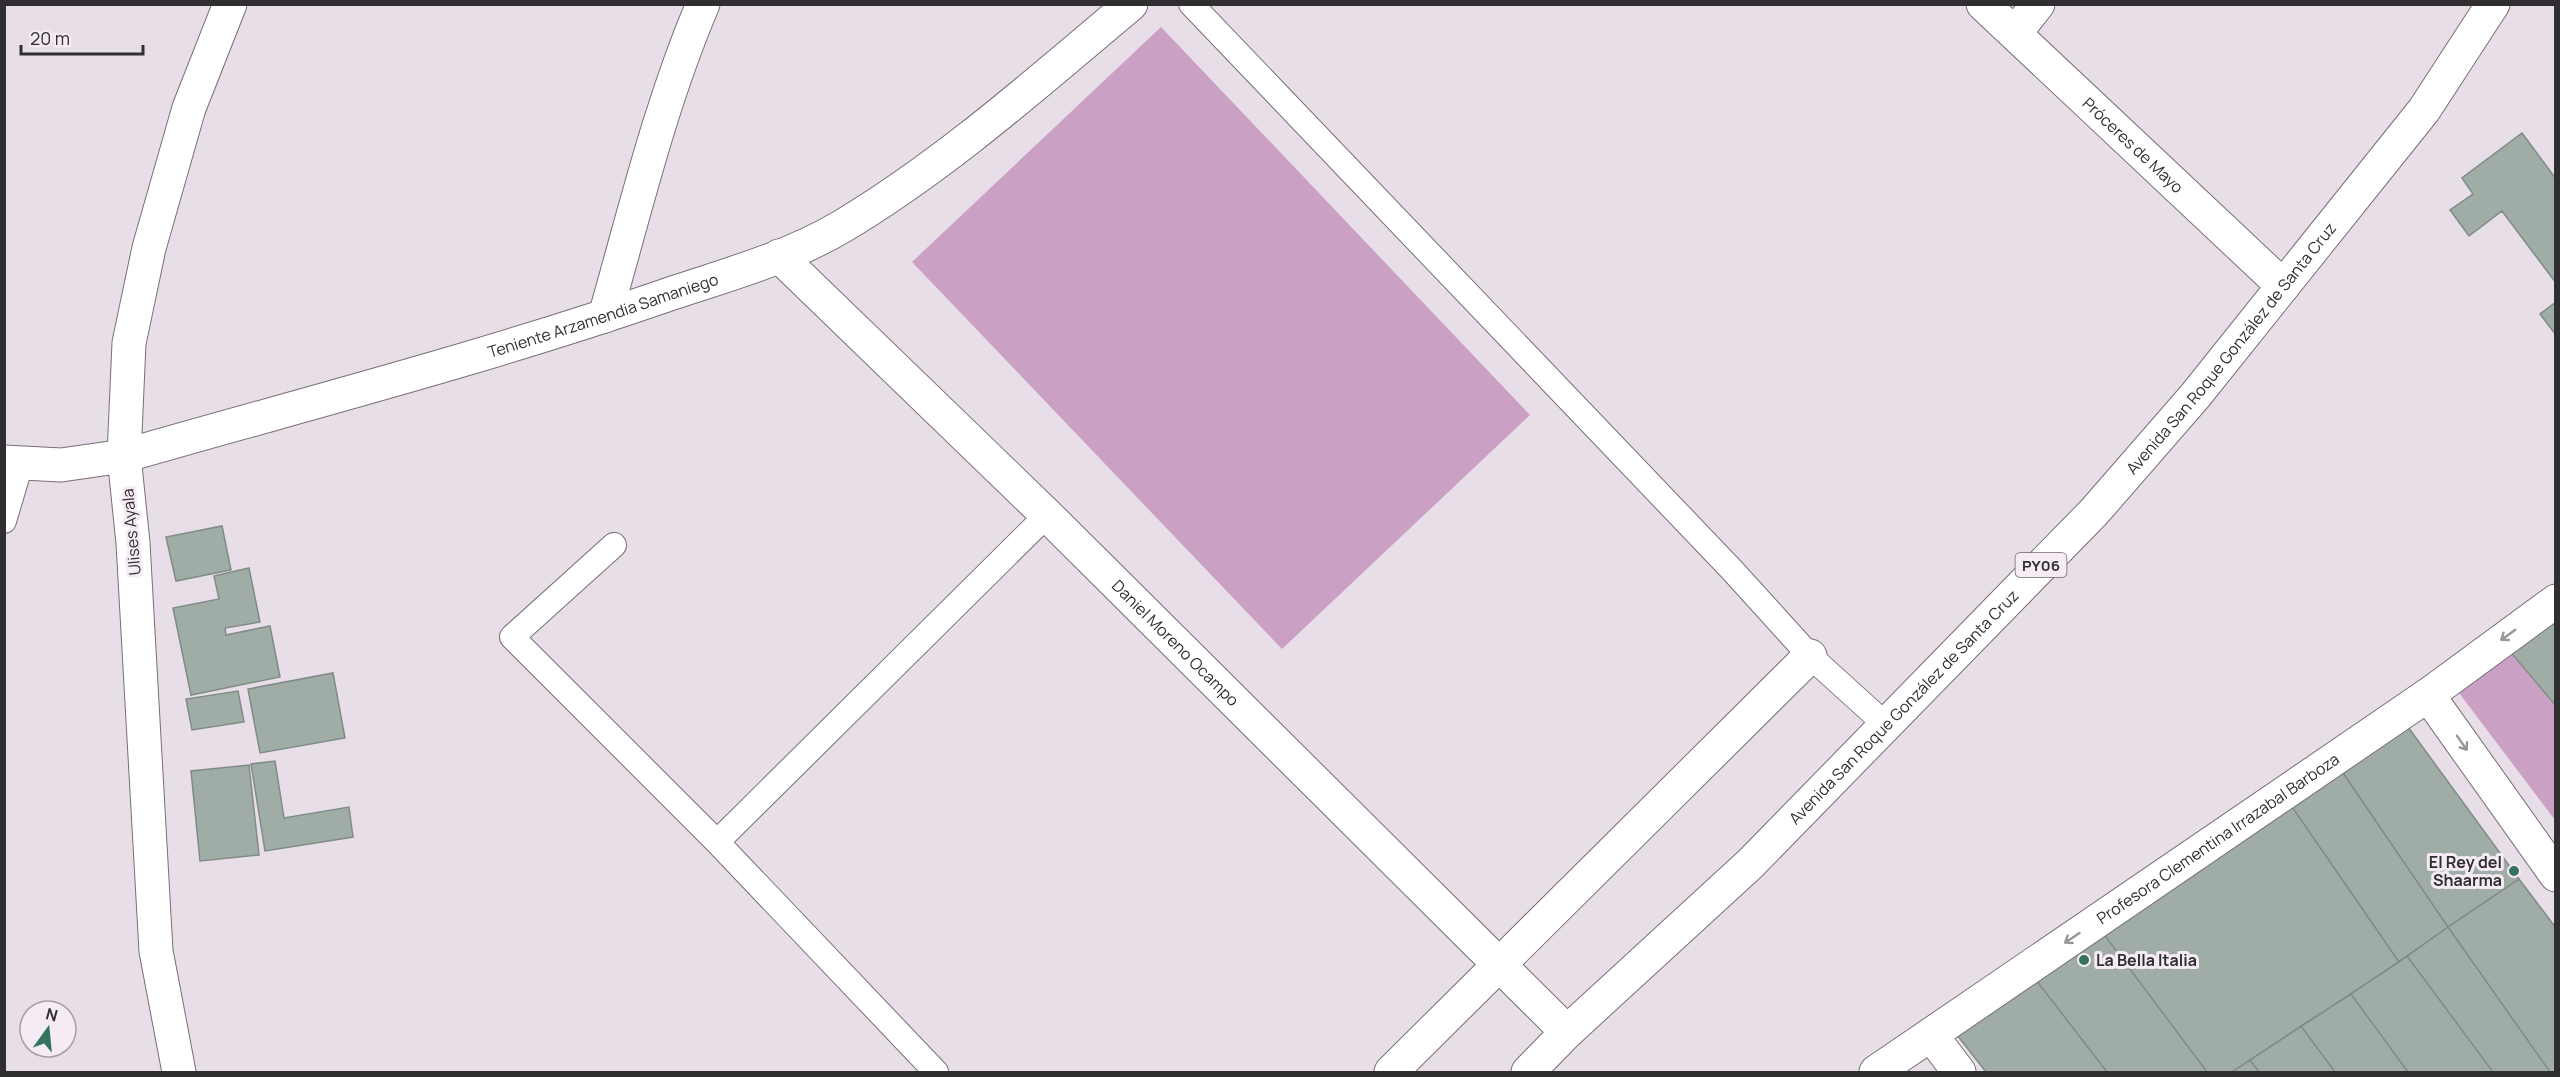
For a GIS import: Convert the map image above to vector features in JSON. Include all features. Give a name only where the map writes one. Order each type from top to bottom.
[{"type":"main road","name":"Ulises Ayala","points":[[179,1072],[156,951],[134,543],[124,456],[129,343],[149,249],[189,108],[230,4]]},
{"type":"main road","points":[[605,316],[662,115],[702,4]]},
{"type":"main road","name":"Teniente Arzamendia Samaniego","points":[[13,463],[61,465],[124,456],[605,316],[779,256],[840,227],[914,178],[1005,110],[1131,4]]},
{"type":"main road","name":"Próceres de Mayo","points":[[1983,4],[2016,32],[2283,286]]},
{"type":"main road","points":[[2016,32],[2038,4]]},
{"type":"main road","name":"Avenida San Roque González de Santa Cruz","points":[[1528,1072],[1568,1032],[1750,864],[2094,512],[2195,396],[2424,110],[2493,4]]},
{"type":"main road","name":"Daniel Moreno Ocampo","points":[[779,256],[1047,515],[1568,1032]]},
{"type":"main road","name":"Profesora Clementina Irrazabal Barboza","points":[[1876,1072],[2428,695],[2556,601]]},
{"type":"main road","points":[[1391,1072],[1810,656]]},
{"type":"main road","points":[[2428,695],[2556,875]]},
{"type":"main road","points":[[1931,1035],[1959,1072]]},
{"type":"lane","points":[[1191,4],[1717,554],[1810,656],[1886,725]]},
{"type":"lane","points":[[4,521],[13,463]]},
{"type":"lane","points":[[717,842],[1047,515]]},
{"type":"lane","points":[[614,545],[512,637],[717,842],[936,1072]]},
{"type":"shaded area","points":[[1161,27],[1530,415],[1282,649],[912,262]]},
{"type":"shaded area","points":[[2508,649],[2555,706],[2555,820],[2456,689]]},
{"type":"building","points":[[2522,133],[2556,179],[2556,283],[2502,211],[2469,236],[2450,210],[2473,194],[2462,178]]},
{"type":"building","points":[[2556,302],[2556,335],[2540,314]]},
{"type":"building","points":[[222,526],[231,570],[176,581],[166,537]]},
{"type":"building","points":[[249,568],[260,622],[225,628],[226,635],[270,626],[280,677],[191,695],[173,608],[219,599],[214,576]]},
{"type":"building","points":[[2556,617],[2556,706],[2508,649]]},
{"type":"building","points":[[333,673],[345,738],[260,753],[248,689]]},
{"type":"building","points":[[238,691],[244,722],[192,730],[186,699]]},
{"type":"building","points":[[2408,727],[2519,879],[2448,927],[2341,770]]},
{"type":"building","points":[[275,761],[284,818],[349,807],[353,837],[265,851],[251,764]]},
{"type":"building","points":[[249,765],[259,855],[200,861],[191,771]]},
{"type":"building","points":[[2341,770],[2448,927],[2399,962],[2288,801]]},
{"type":"building","points":[[2288,801],[2399,962],[2232,1072],[2207,1072],[2100,929]]},
{"type":"building","points":[[2519,879],[2556,928],[2556,1072],[2550,1072],[2448,927]]},
{"type":"building","points":[[2448,927],[2550,1072],[2493,1072],[2407,956]]},
{"type":"building","points":[[2100,929],[2207,1072],[2107,1072],[2033,976]]},
{"type":"building","points":[[2407,956],[2493,1072],[2408,1072],[2351,994]]},
{"type":"building","points":[[2033,976],[2107,1072],[1986,1072],[1953,1030]]},
{"type":"building","points":[[2351,994],[2408,1072],[2335,1072],[2301,1026]]},
{"type":"building","points":[[2301,1026],[2335,1072],[2259,1072],[2250,1060]]},
{"type":"building","points":[[2250,1060],[2259,1072],[2232,1072]]},
{"type":"place","name":"El Rey del Shaarma","points":[[2514,871]]},
{"type":"place","name":"La Bella Italia","points":[[2084,960]]}]
